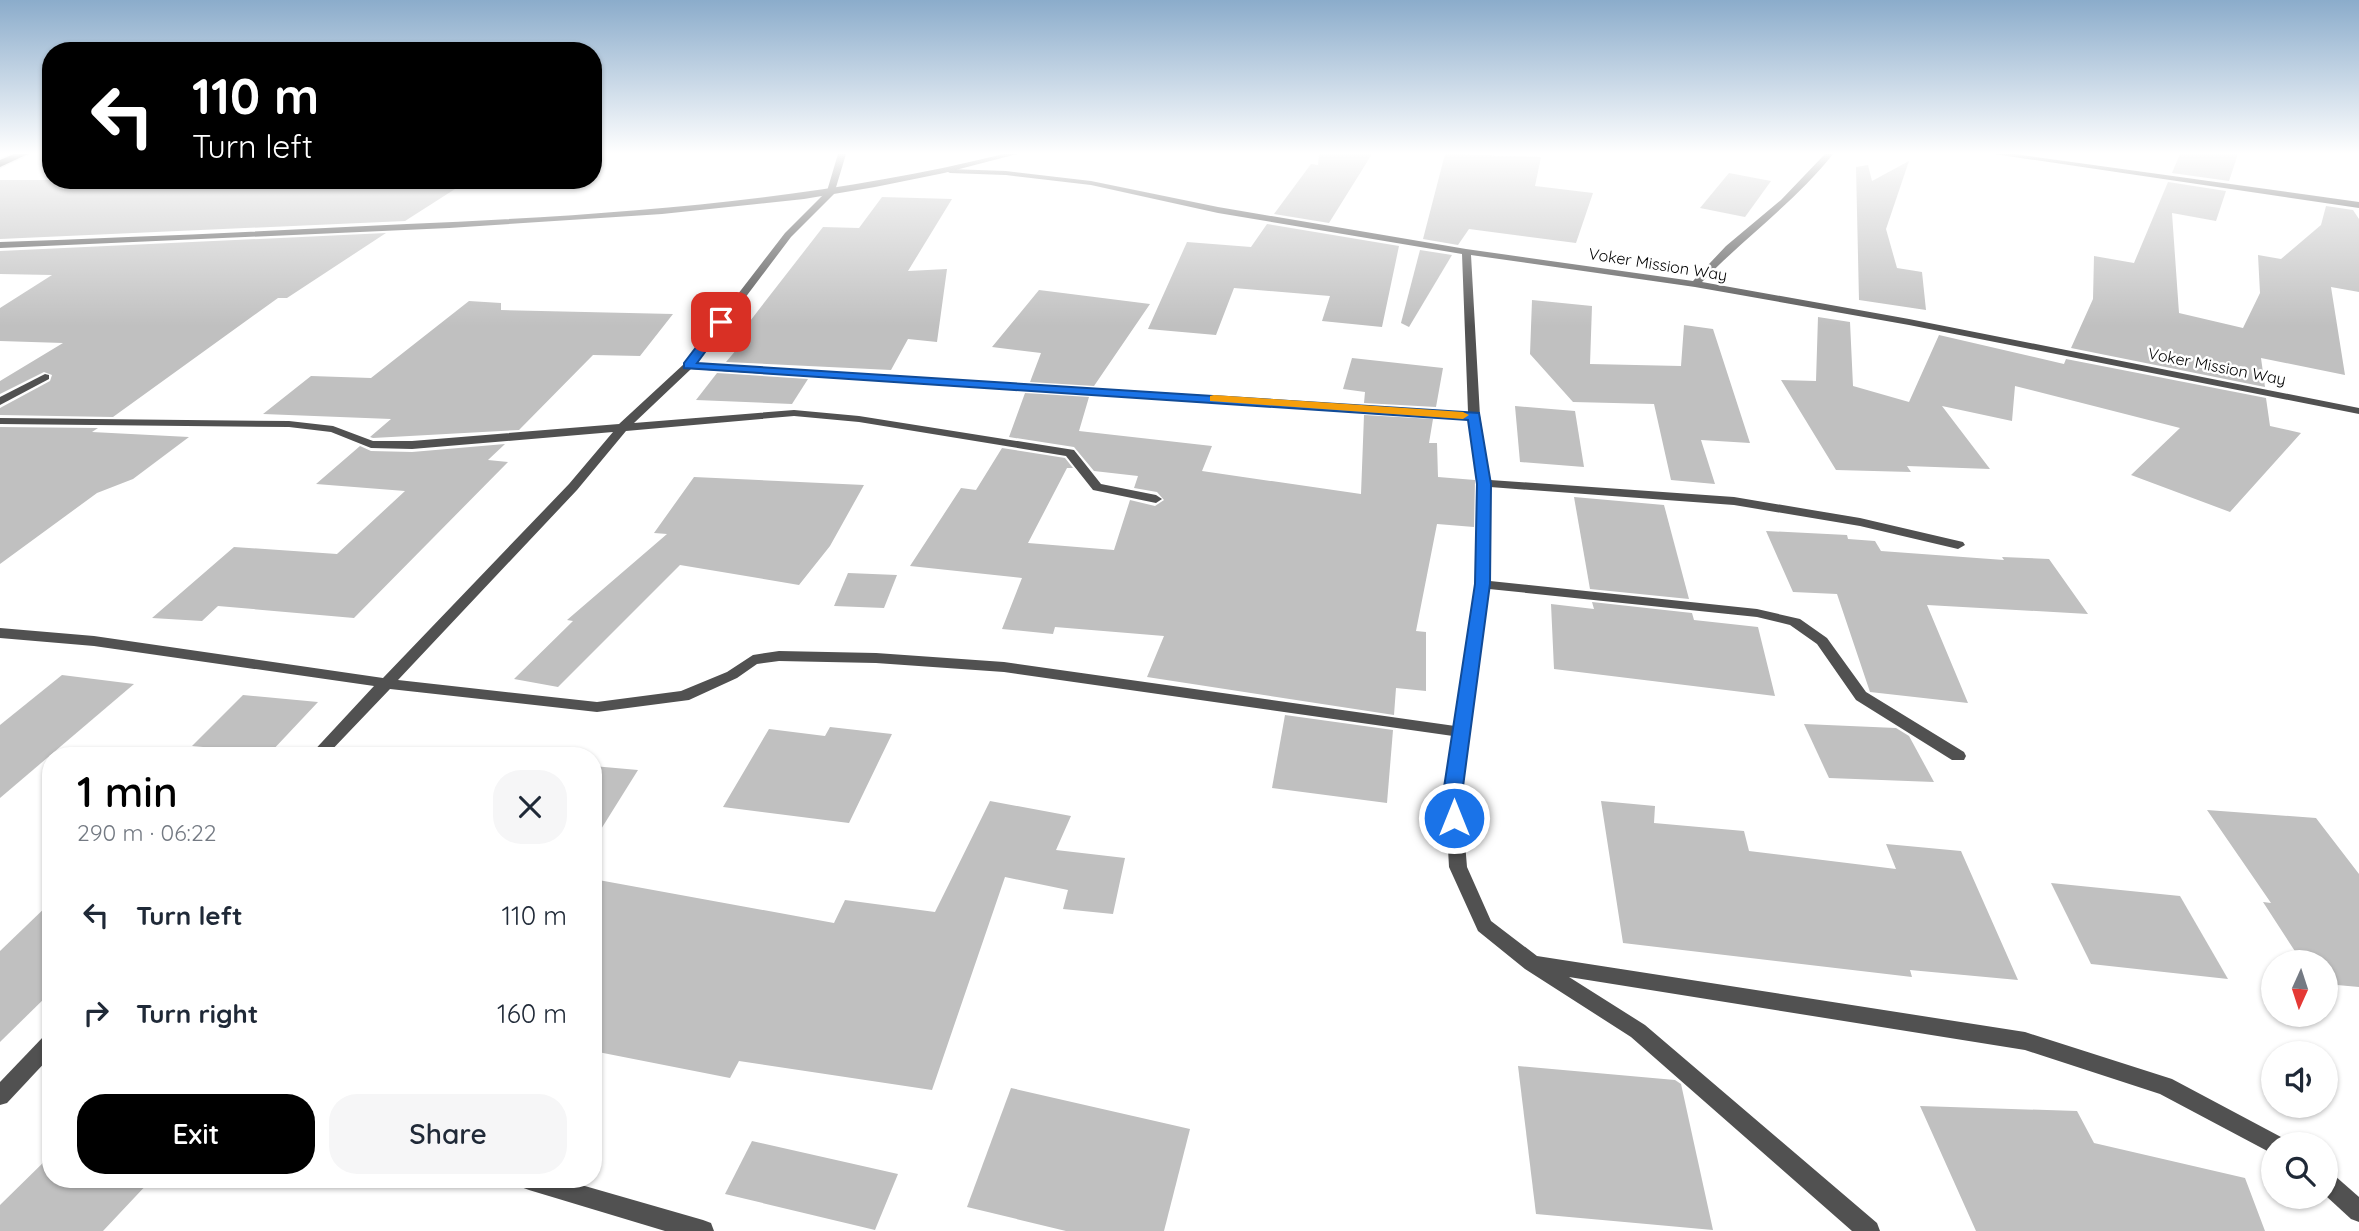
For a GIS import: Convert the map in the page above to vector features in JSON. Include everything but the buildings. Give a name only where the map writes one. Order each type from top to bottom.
[{"type":"street","points":[[0,244],[534,221],[656,211]]},
{"type":"street","points":[[325,747],[573,487],[621,429],[688,366],[788,235],[812,211]]},
{"type":"street","name":"Voker Mission Way","points":[[1227,211],[1466,252],[1695,284],[1950,330],[2359,411]]},
{"type":"street","points":[[1695,284],[1729,248],[1773,211]]},
{"type":"street","points":[[1466,252],[1474,416],[1484,484],[1483,584],[1453,794],[1458,867],[1484,926],[1531,963],[1638,1031],[1869,1231]]},
{"type":"street","points":[[688,366],[1474,416]]},
{"type":"street","points":[[0,402],[45,377]]},
{"type":"street","points":[[0,421],[289,424],[333,429],[371,444],[460,442],[794,413],[859,419],[1070,453],[1097,487],[1156,499]]},
{"type":"street","points":[[1484,484],[1734,501],[1860,522],[1958,545]]},
{"type":"street","points":[[1483,584],[1757,613],[1796,622],[1822,641],[1861,696],[1958,755]]},
{"type":"street","points":[[0,633],[94,641],[385,683],[597,707],[684,696],[732,675],[753,660],[876,657],[1004,667],[1462,732]]},
{"type":"street","points":[[1531,963],[2025,1041],[2165,1086],[2261,1137]]},
{"type":"street","points":[[0,1096],[42,1051]]},
{"type":"street","points":[[554,1188],[674,1226],[703,1231]]},
{"type":"street","points":[[2338,1192],[2359,1210]]},
{"type":"slow traffic","points":[[1214,399],[1463,415]]},
{"type":"route","points":[[721,322],[688,366],[1474,416],[1484,484],[1483,584],[1453,794],[1454,818]]}]
